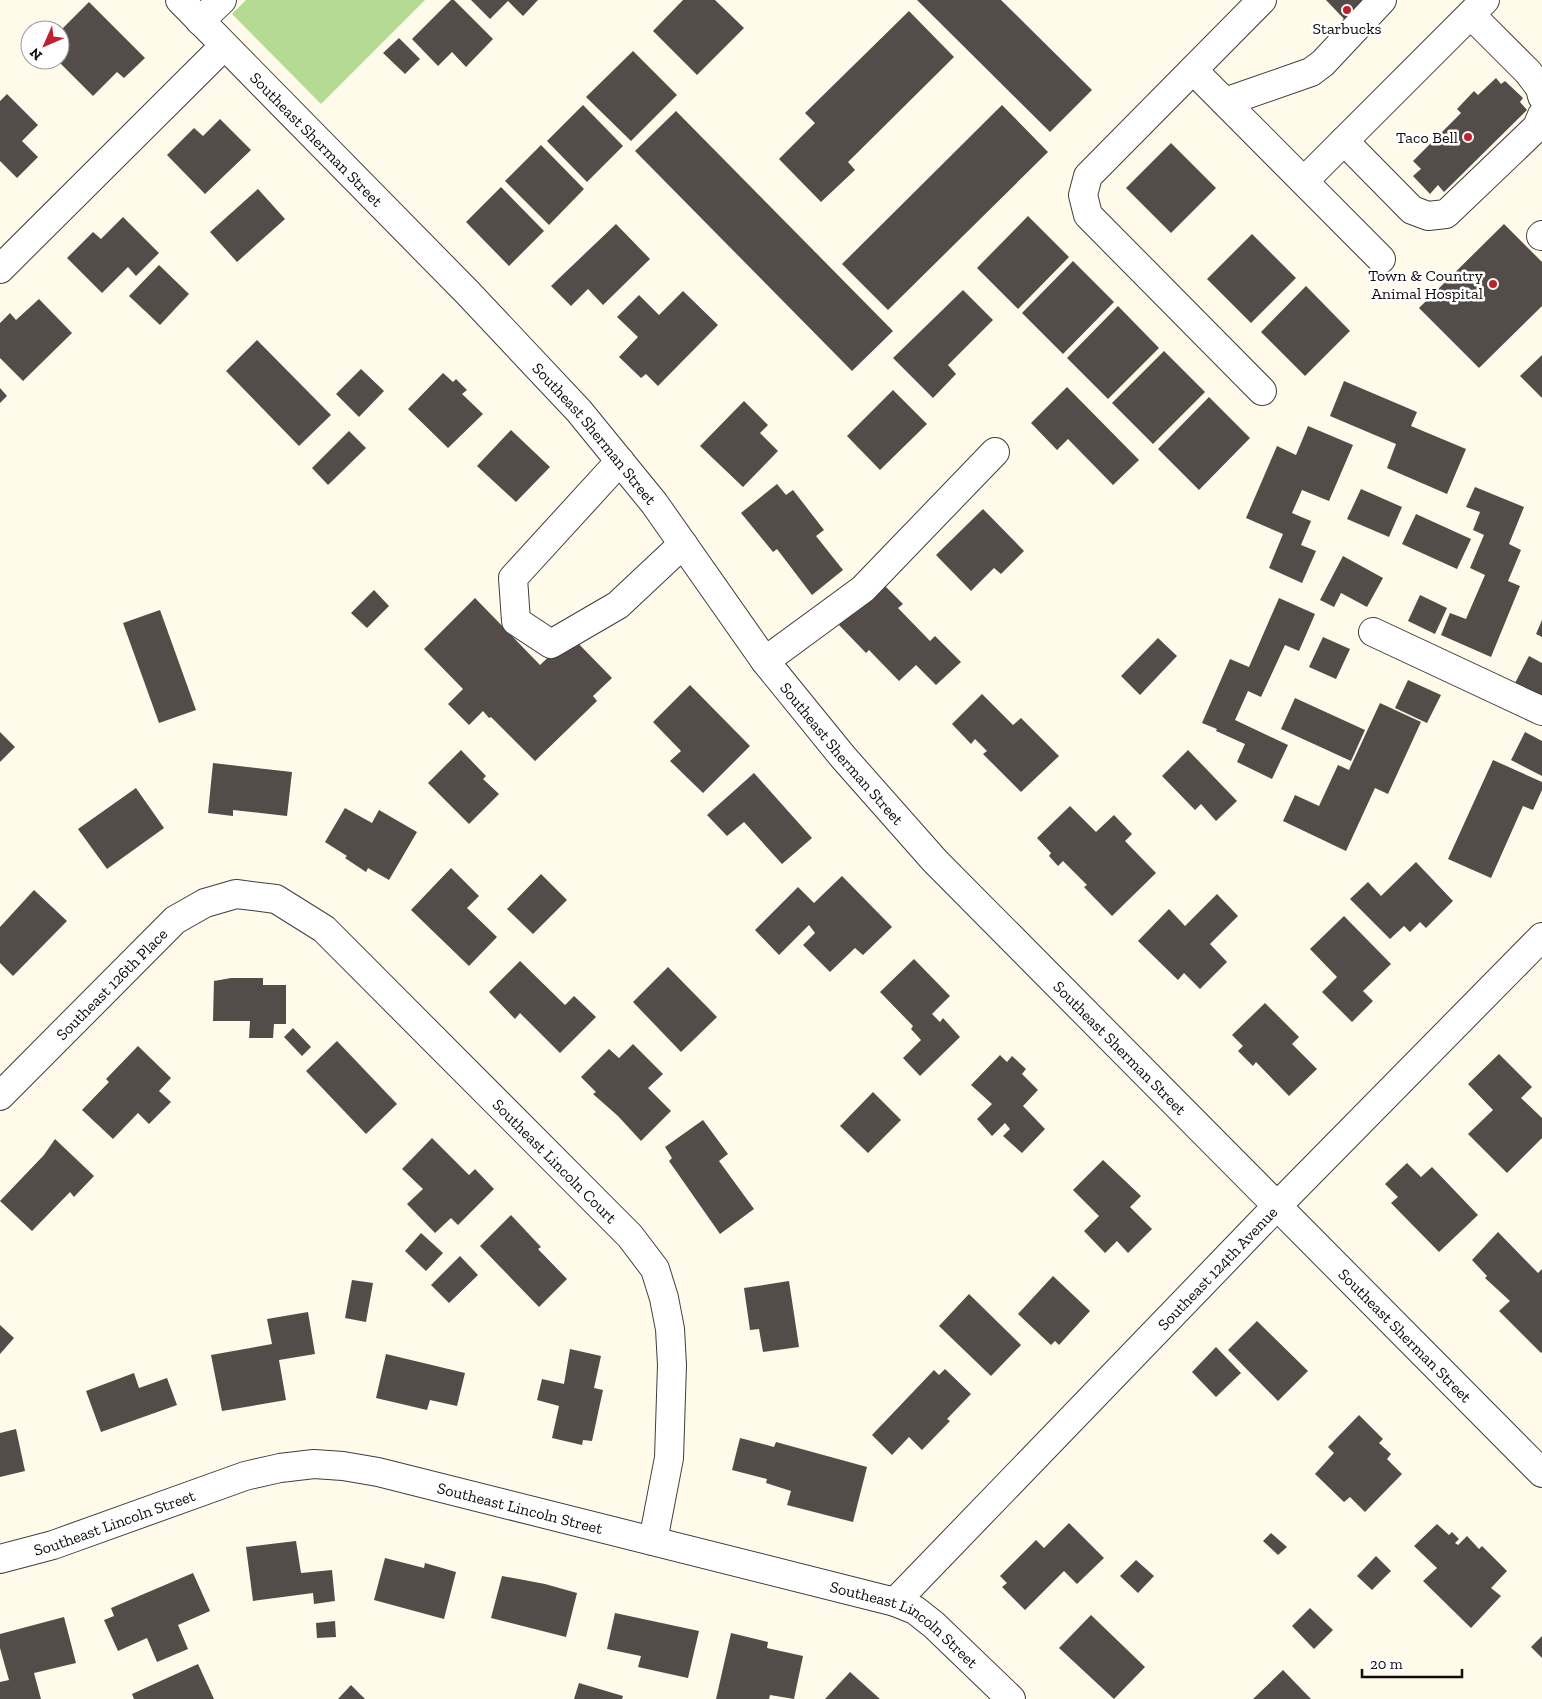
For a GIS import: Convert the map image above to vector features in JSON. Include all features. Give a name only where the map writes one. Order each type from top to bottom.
[{"type":"street","name":"Southeast Sherman Street","points":[[180,0],[468,293],[579,411],[654,503],[765,661],[843,757],[935,861],[1542,1473]]},
{"type":"street","points":[[200,20],[222,0]]},
{"type":"street","points":[[1262,0],[1088,176],[1083,195],[1088,215],[1262,391]]},
{"type":"street","points":[[1225,102],[1311,72],[1323,63],[1382,0]]},
{"type":"street","points":[[1304,181],[1478,8],[1540,88],[1542,96]]},
{"type":"street","points":[[0,269],[224,46]]},
{"type":"street","points":[[1193,70],[1381,259]]},
{"type":"street","points":[[1344,141],[1412,210],[1428,216],[1446,214],[1537,127],[1542,115]]},
{"type":"street","points":[[765,661],[863,589],[995,452]]},
{"type":"street","points":[[620,461],[513,578],[516,621],[551,644],[618,605],[683,544]]},
{"type":"street","points":[[1373,632],[1542,711]]},
{"type":"street","name":"Southeast 126th Place","points":[[0,1096],[175,920],[205,903],[236,894]]},
{"type":"street","name":"Southeast Lincoln Court","points":[[236,894],[276,899],[324,928],[630,1236],[655,1270],[664,1298],[670,1329],[672,1365],[669,1458],[653,1541]]},
{"type":"street","name":"Southeast 124th Avenue","points":[[895,1602],[1277,1206],[1542,937]]},
{"type":"street","name":"Southeast Lincoln Street","points":[[0,1559],[53,1545],[245,1476],[280,1468],[314,1464],[342,1466],[378,1472],[895,1602],[915,1610],[934,1625],[1011,1699]]},
{"type":"green space","points":[[246,0],[425,0],[321,104],[232,14]]},
{"type":"building","points":[[451,0],[454,0],[493,39],[466,67],[452,52],[438,66],[412,39]]},
{"type":"building","points":[[471,0],[538,0],[523,16],[508,1],[490,19]]},
{"type":"building","points":[[683,0],[715,0],[744,28],[697,75],[653,31]]},
{"type":"building","points":[[917,0],[1001,0],[1092,90],[1050,132]]},
{"type":"building","name":"Starbucks","points":[[1326,0],[1367,0],[1346,21]]},
{"type":"building","points":[[89,2],[145,58],[124,78],[117,72],[93,96],[67,70],[70,70],[70,21]]},
{"type":"building","points":[[909,11],[954,57],[848,162],[855,170],[821,202],[779,159],[815,123],[805,113]]},
{"type":"building","points":[[399,38],[420,59],[405,74],[383,53]]},
{"type":"building","points":[[633,51],[677,95],[631,141],[586,97]]},
{"type":"building","name":"Taco Bell","points":[[1496,78],[1501,84],[1505,81],[1523,98],[1520,102],[1527,110],[1444,192],[1438,185],[1430,194],[1413,176],[1421,169],[1413,161],[1461,113],[1457,109],[1474,91],[1478,95]]},
{"type":"building","points":[[7,94],[38,125],[22,141],[38,157],[17,178],[0,161],[0,101]]},
{"type":"building","points":[[583,105],[623,146],[587,182],[547,141]]},
{"type":"building","points":[[1002,105],[1048,152],[888,310],[842,264]]},
{"type":"building","points":[[676,111],[893,331],[852,371],[635,151]]},
{"type":"building","points":[[220,119],[251,150],[205,194],[167,155],[194,128],[203,136]]},
{"type":"building","points":[[1171,143],[1216,188],[1171,233],[1126,188]]},
{"type":"building","points":[[541,145],[584,189],[549,225],[505,181]]},
{"type":"building","points":[[501,187],[544,231],[509,266],[466,222]]},
{"type":"building","points":[[258,189],[285,219],[237,262],[210,232]]},
{"type":"building","points":[[1028,216],[1069,257],[1018,309],[977,268]]},
{"type":"building","points":[[123,217],[159,253],[136,276],[128,267],[102,293],[67,258],[93,232],[101,239]]},
{"type":"building","points":[[616,224],[650,259],[603,305],[588,289],[571,306],[551,286]]},
{"type":"building","name":"Town & Country Animal Hospital","points":[[1504,224],[1542,262],[1542,306],[1479,368],[1419,308]]},
{"type":"building","points":[[1252,234],[1296,278],[1251,323],[1207,279]]},
{"type":"building","points":[[1073,261],[1114,302],[1063,354],[1022,313]]},
{"type":"building","points":[[159,265],[189,294],[160,325],[129,296]]},
{"type":"building","points":[[1306,286],[1350,331],[1305,376],[1261,332]]},
{"type":"building","points":[[963,290],[993,320],[948,365],[956,374],[933,398],[893,358]]},
{"type":"building","points":[[683,291],[718,325],[658,386],[646,374],[641,378],[619,357],[638,337],[617,317],[639,295],[659,315]]},
{"type":"building","points":[[39,299],[72,333],[23,381],[0,358],[0,323],[10,313],[16,320]]},
{"type":"building","points":[[1118,306],[1159,348],[1108,399],[1067,358]]},
{"type":"building","points":[[257,340],[331,415],[299,446],[226,371]]},
{"type":"building","points":[[1164,351],[1205,392],[1153,444],[1112,403]]},
{"type":"building","points":[[1542,355],[1542,398],[1520,376]]},
{"type":"building","points":[[361,369],[384,391],[359,417],[336,394]]},
{"type":"building","points":[[443,373],[453,382],[456,379],[467,390],[462,394],[483,414],[448,448],[408,409]]},
{"type":"building","points":[[1344,381],[1417,412],[1411,426],[1466,449],[1447,494],[1387,468],[1396,444],[1330,416]]},
{"type":"building","points":[[1067,387],[1139,460],[1113,485],[1068,439],[1057,450],[1031,423]]},
{"type":"building","points":[[0,388],[7,396],[0,403]]},
{"type":"building","points":[[893,390],[927,424],[880,470],[847,436]]},
{"type":"building","points":[[1209,397],[1250,438],[1199,490],[1158,449]]},
{"type":"building","points":[[744,401],[768,425],[760,433],[778,451],[743,487],[700,446]]},
{"type":"building","points":[[1308,426],[1353,445],[1329,501],[1302,490],[1292,513],[1311,521],[1301,545],[1316,551],[1302,583],[1269,568],[1283,534],[1246,518],[1277,446],[1296,455]]},
{"type":"building","points":[[511,430],[550,467],[516,502],[477,466]]},
{"type":"building","points":[[349,431],[366,448],[328,485],[312,468]]},
{"type":"building","points":[[777,484],[786,495],[793,490],[824,530],[816,536],[843,570],[812,595],[777,549],[773,552],[741,513]]},
{"type":"building","points":[[1475,487],[1524,507],[1509,544],[1521,550],[1508,581],[1520,586],[1491,657],[1441,635],[1450,613],[1466,619],[1485,575],[1470,568],[1484,535],[1473,530],[1480,512],[1466,507]]},
{"type":"building","points":[[1361,489],[1402,507],[1389,537],[1347,519]]},
{"type":"building","points":[[983,509],[1024,551],[1001,574],[994,568],[971,591],[936,555]]},
{"type":"building","points":[[1416,514],[1471,539],[1457,569],[1402,544]]},
{"type":"building","points":[[1343,556],[1383,578],[1367,607],[1341,593],[1334,607],[1320,600]]},
{"type":"building","points":[[883,584],[903,604],[898,608],[930,641],[935,636],[961,662],[936,685],[916,665],[899,681],[869,650],[866,653],[839,625]]},
{"type":"building","points":[[374,590],[389,606],[367,628],[351,613]]},
{"type":"building","points":[[1420,595],[1447,608],[1435,634],[1408,621]]},
{"type":"building","points":[[475,598],[540,665],[571,636],[612,678],[593,696],[597,701],[535,761],[483,711],[469,725],[448,704],[463,689],[424,649]]},
{"type":"building","points":[[1279,598],[1315,614],[1299,651],[1285,645],[1261,697],[1248,691],[1235,720],[1288,745],[1272,779],[1237,762],[1245,744],[1202,723],[1230,659],[1249,667]]},
{"type":"building","points":[[160,610],[196,710],[159,723],[123,623]]},
{"type":"building","points":[[1542,620],[1542,637],[1536,634]]},
{"type":"building","points":[[1323,637],[1350,649],[1336,679],[1309,667]]},
{"type":"building","points":[[1158,638],[1177,656],[1140,695],[1121,676]]},
{"type":"building","points":[[1529,656],[1542,663],[1542,696],[1540,699],[1514,685]]},
{"type":"building","points":[[1408,680],[1441,695],[1427,723],[1395,708]]},
{"type":"building","points":[[690,685],[750,746],[703,793],[670,761],[681,751],[653,722]]},
{"type":"building","points":[[982,694],[1013,725],[1021,718],[1059,756],[1021,792],[983,754],[987,751],[975,739],[971,744],[952,724]]},
{"type":"building","points":[[1295,698],[1365,730],[1351,761],[1281,729]]},
{"type":"building","points":[[1380,703],[1421,722],[1388,794],[1375,788],[1346,851],[1283,821],[1295,795],[1319,806],[1338,765],[1349,770]]},
{"type":"building","points":[[0,732],[15,747],[0,762]]},
{"type":"building","points":[[1525,732],[1542,741],[1542,776],[1511,760]]},
{"type":"building","points":[[461,750],[486,776],[483,779],[499,794],[469,824],[428,783]]},
{"type":"building","points":[[1188,750],[1237,801],[1216,821],[1201,804],[1195,810],[1162,776]]},
{"type":"building","points":[[1493,760],[1542,782],[1542,790],[1533,810],[1523,806],[1491,878],[1448,859]]},
{"type":"building","points":[[213,763],[292,772],[287,816],[233,810],[233,816],[208,813]]},
{"type":"building","points":[[754,773],[812,838],[782,864],[744,822],[727,836],[707,815]]},
{"type":"building","points":[[136,788],[164,828],[107,869],[78,829]]},
{"type":"building","points":[[1070,806],[1096,832],[1114,815],[1132,834],[1125,841],[1156,873],[1112,916],[1084,887],[1087,885],[1063,861],[1058,866],[1049,856],[1051,853],[1037,838]]},
{"type":"building","points":[[345,808],[372,823],[379,810],[417,832],[389,880],[368,868],[366,872],[345,858],[347,856],[325,842]]},
{"type":"building","points":[[1416,862],[1453,901],[1426,928],[1420,922],[1410,932],[1404,926],[1390,939],[1350,899],[1368,882],[1381,896]]},
{"type":"building","points":[[451,868],[479,896],[467,908],[497,937],[469,966],[411,910]]},
{"type":"building","points":[[541,874],[567,900],[533,934],[507,909]]},
{"type":"building","points":[[842,876],[892,927],[863,955],[855,948],[830,972],[803,945],[815,933],[809,925],[779,955],[755,930],[798,887],[814,903]]},
{"type":"building","points":[[34,890],[67,921],[13,976],[0,963],[0,927]]},
{"type":"building","points":[[1217,894],[1238,916],[1210,944],[1227,962],[1200,989],[1184,973],[1178,980],[1138,941],[1169,909],[1185,926]]},
{"type":"building","points":[[1344,916],[1391,964],[1363,991],[1373,1001],[1352,1022],[1322,992],[1337,977],[1310,949]]},
{"type":"building","points":[[914,959],[950,996],[932,1014],[940,1022],[943,1018],[960,1037],[920,1076],[903,1058],[921,1040],[911,1029],[913,1026],[880,992]]},
{"type":"building","points":[[520,961],[565,1005],[574,996],[596,1017],[560,1053],[520,1013],[515,1019],[489,992]]},
{"type":"building","points":[[668,967],[717,1017],[681,1052],[633,1002]]},
{"type":"building","points":[[231,978],[263,978],[263,985],[286,985],[286,1024],[274,1024],[273,1038],[249,1038],[250,1021],[213,1021],[214,981]]},
{"type":"building","points":[[1265,1003],[1299,1037],[1292,1044],[1317,1069],[1289,1096],[1256,1062],[1253,1066],[1238,1051],[1243,1046],[1232,1035]]},
{"type":"building","points":[[293,1028],[311,1047],[302,1056],[284,1037]]},
{"type":"building","points":[[337,1041],[397,1104],[366,1134],[306,1071]]},
{"type":"building","points":[[633,1044],[663,1074],[648,1088],[671,1111],[641,1141],[618,1116],[593,1094],[596,1092],[581,1077],[609,1049],[619,1058]]},
{"type":"building","points":[[138,1046],[171,1078],[159,1091],[171,1102],[149,1124],[138,1113],[113,1139],[82,1110],[109,1082],[106,1079]]},
{"type":"building","points":[[1499,1054],[1532,1087],[1521,1098],[1542,1118],[1542,1138],[1507,1173],[1468,1134],[1493,1110],[1468,1084]]},
{"type":"building","points":[[1000,1055],[1007,1062],[1012,1056],[1026,1069],[1022,1074],[1038,1090],[1023,1106],[1045,1129],[1022,1153],[1003,1136],[1010,1129],[1005,1123],[992,1136],[977,1119],[992,1104],[971,1085]]},
{"type":"building","points":[[873,1092],[901,1120],[868,1153],[840,1126]]},
{"type":"building","points":[[703,1120],[728,1154],[719,1161],[754,1209],[720,1234],[669,1161],[672,1158],[665,1147]]},
{"type":"building","points":[[432,1138],[469,1175],[475,1169],[494,1189],[458,1225],[451,1218],[435,1233],[407,1204],[423,1189],[402,1169]]},
{"type":"building","points":[[55,1139],[94,1176],[74,1197],[70,1192],[32,1231],[0,1201],[44,1155]]},
{"type":"building","points":[[1103,1160],[1141,1196],[1130,1207],[1152,1229],[1128,1253],[1117,1241],[1105,1253],[1084,1231],[1099,1216],[1073,1190]]},
{"type":"building","points":[[1407,1163],[1421,1177],[1432,1167],[1478,1215],[1439,1252],[1391,1203],[1398,1197],[1385,1184]]},
{"type":"building","points":[[511,1215],[541,1247],[538,1249],[567,1279],[539,1307],[480,1246]]},
{"type":"building","points":[[1498,1232],[1538,1273],[1542,1269],[1541,1353],[1499,1311],[1510,1301],[1485,1278],[1487,1276],[1472,1260]]},
{"type":"building","points":[[421,1233],[443,1253],[426,1271],[405,1251]]},
{"type":"building","points":[[460,1256],[478,1275],[449,1303],[431,1285]]},
{"type":"building","points":[[1053,1276],[1090,1311],[1059,1345],[1055,1341],[1051,1345],[1018,1314]]},
{"type":"building","points":[[352,1280],[373,1283],[366,1322],[345,1318]]},
{"type":"building","points":[[789,1281],[799,1347],[763,1352],[759,1329],[750,1330],[744,1288]]},
{"type":"building","points":[[969,1294],[1021,1345],[991,1376],[939,1326]]},
{"type":"building","points":[[308,1312],[315,1354],[279,1360],[286,1400],[222,1411],[211,1355],[272,1344],[267,1319]]},
{"type":"building","points":[[1257,1321],[1308,1371],[1278,1401],[1228,1350]]},
{"type":"building","points":[[0,1325],[14,1338],[0,1354]]},
{"type":"building","points":[[1216,1347],[1241,1373],[1216,1397],[1192,1372]]},
{"type":"building","points":[[570,1349],[601,1356],[594,1388],[603,1390],[592,1441],[583,1440],[582,1445],[552,1438],[559,1406],[537,1400],[542,1379],[564,1384]]},
{"type":"building","points":[[386,1354],[465,1373],[457,1406],[430,1400],[427,1410],[376,1398]]},
{"type":"building","points":[[945,1369],[971,1394],[947,1419],[950,1421],[922,1450],[909,1437],[892,1455],[872,1435],[934,1370],[939,1375]]},
{"type":"building","points":[[134,1373],[139,1388],[167,1378],[177,1405],[101,1432],[86,1391]]},
{"type":"building","points":[[1359,1415],[1383,1439],[1379,1443],[1391,1454],[1387,1459],[1402,1474],[1365,1512],[1350,1497],[1344,1502],[1315,1474],[1334,1453],[1328,1447]]},
{"type":"building","points":[[16,1429],[25,1471],[0,1477],[0,1433]]},
{"type":"building","points":[[740,1438],[774,1447],[776,1442],[867,1467],[853,1522],[787,1505],[791,1491],[766,1483],[767,1479],[732,1470]]},
{"type":"building","points":[[1069,1523],[1104,1558],[1077,1584],[1064,1571],[1025,1610],[1002,1587],[1007,1583],[1000,1576],[1036,1540],[1044,1548]]},
{"type":"building","points":[[1437,1524],[1449,1535],[1452,1532],[1459,1539],[1455,1543],[1458,1545],[1467,1536],[1479,1549],[1482,1546],[1507,1571],[1491,1588],[1501,1596],[1471,1628],[1423,1581],[1437,1568],[1414,1546]]},
{"type":"building","points":[[1271,1533],[1287,1547],[1278,1555],[1263,1541]]},
{"type":"building","points":[[296,1541],[301,1573],[332,1570],[335,1601],[314,1604],[313,1593],[253,1601],[246,1547]]},
{"type":"building","points":[[1376,1556],[1391,1571],[1372,1590],[1357,1576]]},
{"type":"building","points":[[385,1558],[424,1568],[425,1563],[456,1572],[444,1619],[374,1600]]},
{"type":"building","points":[[1136,1560],[1154,1576],[1138,1593],[1120,1576]]},
{"type":"building","points":[[193,1573],[210,1611],[178,1625],[188,1649],[157,1662],[147,1638],[118,1651],[104,1620],[114,1616],[111,1608]]},
{"type":"building","points":[[502,1576],[545,1584],[577,1593],[566,1637],[491,1618]]},
{"type":"building","points":[[1310,1608],[1333,1630],[1314,1649],[1292,1626]]},
{"type":"building","points":[[615,1613],[699,1631],[688,1678],[638,1667],[641,1656],[607,1649]]},
{"type":"building","points":[[1091,1615],[1145,1667],[1114,1699],[1059,1648]]},
{"type":"building","points":[[64,1617],[76,1663],[34,1673],[41,1699],[0,1699],[0,1682],[9,1680],[0,1648],[0,1634]]},
{"type":"building","points":[[335,1621],[336,1637],[317,1638],[316,1623]]},
{"type":"building","points":[[731,1633],[768,1642],[767,1648],[803,1656],[794,1699],[770,1695],[769,1699],[716,1699]]},
{"type":"building","points":[[1542,1636],[1542,1658],[1531,1647]]},
{"type":"building","points":[[198,1664],[214,1699],[134,1699],[132,1694]]},
{"type":"building","points":[[1283,1670],[1311,1699],[1253,1699]]},
{"type":"building","points":[[850,1672],[880,1699],[825,1699]]},
{"type":"building","points":[[579,1683],[623,1696],[622,1699],[574,1699]]},
{"type":"building","points":[[351,1685],[365,1699],[338,1699]]},
{"type":"place","name":"Starbucks","points":[[1347,10]]},
{"type":"place","name":"Taco Bell","points":[[1468,137]]},
{"type":"place","name":"Town & Country Animal Hospital","points":[[1493,284]]}]
